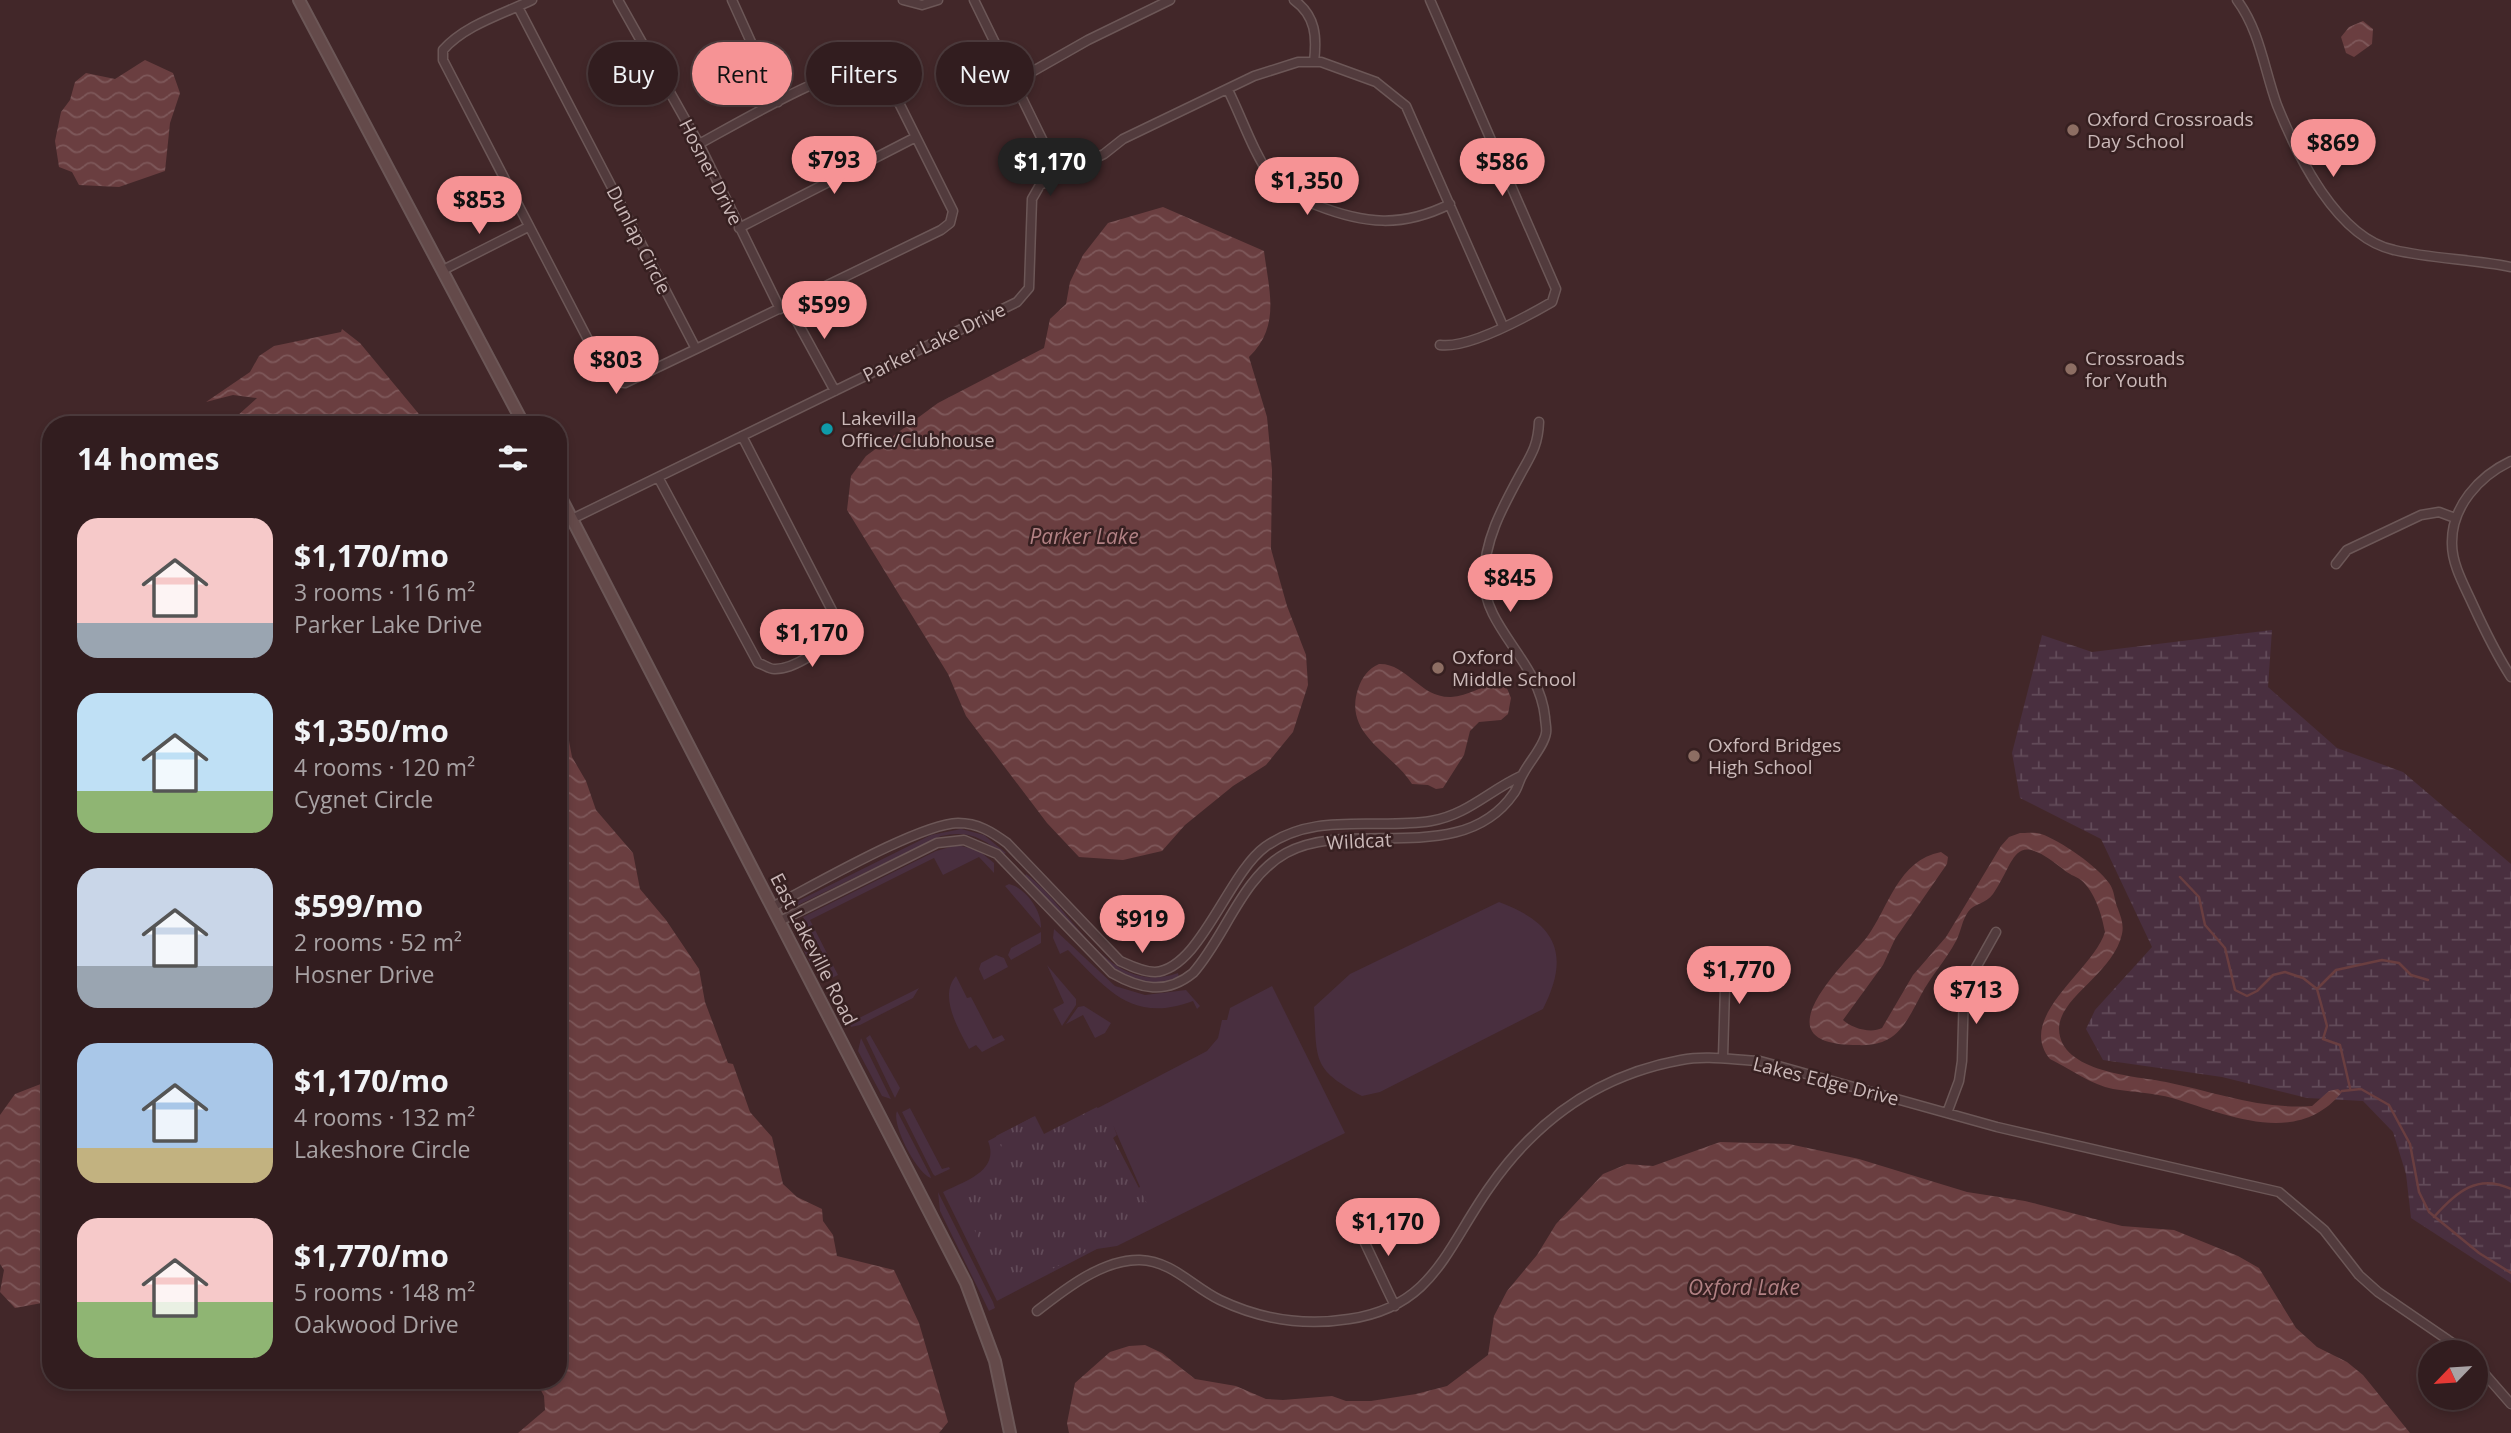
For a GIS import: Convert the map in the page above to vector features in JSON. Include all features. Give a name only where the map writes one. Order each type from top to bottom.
[{"type":"main road","points":[[299,0],[519,416]]},
{"type":"main road","name":"East Lakeville Road","points":[[567,509],[970,1292],[995,1361],[1010,1433]]},
{"type":"street","points":[[532,0],[453,39],[443,50],[443,60],[596,355],[616,382],[625,383],[645,375],[906,249],[950,223],[953,211],[900,105],[873,65],[857,66],[792,96]]},
{"type":"street","name":"Hosner Drive","points":[[618,0],[699,144],[739,228],[835,391]]},
{"type":"street","points":[[732,0],[751,42]]},
{"type":"street","points":[[903,0],[922,5],[938,0]]},
{"type":"street","points":[[974,0],[994,42]]},
{"type":"street","points":[[1034,71],[1088,40],[1170,0]]},
{"type":"street","points":[[1294,0],[1304,7],[1313,24],[1317,40],[1314,62]]},
{"type":"street","points":[[1430,0],[1556,289],[1552,302],[1469,343],[1451,347],[1440,345]]},
{"type":"street","points":[[2237,0],[2252,22],[2278,107],[2308,167],[2337,215],[2366,240],[2393,250],[2511,267]]},
{"type":"street","name":"Dunlap Circle","points":[[518,7],[696,349]]},
{"type":"street","name":"Parker Lake Drive","points":[[572,519],[1024,298],[1032,271],[1032,199],[1041,185],[1104,153],[1123,139],[1279,66],[1314,62],[1376,82],[1406,106],[1503,326]]},
{"type":"street","points":[[1228,90],[1270,175],[1299,198],[1353,219],[1400,221],[1428,215],[1450,204]]},
{"type":"street","points":[[699,144],[772,105]]},
{"type":"street","points":[[1025,105],[1059,174]]},
{"type":"street","points":[[739,228],[916,137]]},
{"type":"street","points":[[443,270],[528,227]]},
{"type":"street","name":"Wildcat","points":[[1193,973],[1254,882],[1284,855],[1301,845],[1340,839],[1434,838],[1466,828],[1494,814],[1514,793],[1546,733],[1543,699],[1528,666],[1493,615],[1484,581],[1486,553],[1494,526],[1538,442],[1539,422]]},
{"type":"street","points":[[658,477],[758,663],[774,669],[791,665],[827,644],[838,635],[840,626],[742,436]]},
{"type":"street","points":[[2511,461],[2497,468],[2472,489],[2455,518],[2451,545],[2457,568],[2494,651],[2511,677]]},
{"type":"street","points":[[2336,564],[2347,550],[2421,514],[2439,512],[2455,518]]},
{"type":"street","name":"Wildcat","points":[[1180,961],[1190,952],[1241,872],[1256,855],[1296,829],[1339,822],[1432,821],[1473,806],[1503,784],[1521,776]]},
{"type":"street","points":[[772,907],[932,827],[967,824],[988,829],[1020,855],[1120,961],[1140,970],[1155,972],[1173,968],[1180,961],[1193,973],[1180,983],[1155,989],[1135,986],[1112,973],[1011,866],[982,845],[964,840],[937,843],[780,921]]},
{"type":"street","points":[[1011,866],[1020,855]]},
{"type":"street","points":[[1947,1113],[1959,1081],[1962,1061],[1964,989],[1996,932]]},
{"type":"street","points":[[1723,1057],[1726,953]]},
{"type":"street","name":"Lakes Edge Drive","points":[[1037,1311],[1087,1277],[1139,1260],[1165,1266],[1218,1299],[1273,1318],[1315,1322],[1348,1320],[1395,1306],[1418,1293],[1436,1275],[1489,1188],[1542,1124],[1589,1091],[1646,1069],[1682,1060],[1723,1057],[1760,1061],[1997,1127],[2278,1192],[2324,1230],[2368,1283],[2449,1340]]},
{"type":"street","points":[[1355,1222],[1395,1306]]},
{"type":"street","points":[[2488,1378],[2511,1404]]},
{"type":"green space","points":[[2272,630],[2268,687],[2337,748],[2403,772],[2511,864],[2511,1283],[2411,1218],[2406,1174],[2393,1132],[2363,1101],[2307,1098],[2222,1077],[2103,1060],[2086,1029],[2095,1010],[2152,947],[2101,839],[2020,798],[2012,753],[2042,635],[2092,652]]},
{"type":"green space","points":[[961,829],[984,835],[1006,853],[1002,855],[981,839],[967,835],[941,836],[798,905],[798,901],[931,835]]},
{"type":"green space","points":[[957,845],[978,850],[994,863],[994,873],[979,857],[943,875],[934,858],[810,920],[838,975],[832,978],[830,967],[803,917],[936,851]]},
{"type":"green space","points":[[1026,874],[1111,962],[1131,973],[1153,977],[1178,973],[1179,977],[1158,984],[1143,984],[1117,973],[1024,878]]},
{"type":"green space","points":[[1009,884],[1021,890],[1032,901],[1041,921],[1041,928],[1005,886]]},
{"type":"green space","points":[[1499,902],[1534,920],[1553,943],[1556,972],[1543,1009],[1380,1092],[1362,1096],[1334,1078],[1320,1062],[1317,1052],[1314,1007],[1350,974]]},
{"type":"green space","points":[[800,919],[827,971],[827,980],[822,982],[800,942]]},
{"type":"green space","points":[[1054,929],[1115,986],[1145,995],[1186,990],[1200,1006],[1197,1009],[1193,1001],[1172,1007],[1153,1008],[1122,999],[1095,978],[1068,950],[1060,954],[1053,938]]},
{"type":"green space","points":[[1041,932],[1041,943],[1011,960],[1008,955],[1011,948]]},
{"type":"green space","points":[[996,955],[1004,958],[1008,967],[984,980],[979,969],[981,963]]},
{"type":"green space","points":[[1047,965],[1076,999],[1076,1005],[1062,1026],[1053,1009],[1064,1003]]},
{"type":"green space","points":[[956,976],[967,998],[971,997],[993,1039],[1002,1035],[1005,1040],[982,1052],[976,1045],[969,1049],[950,1003],[951,984]]},
{"type":"green space","points":[[1272,986],[1345,1133],[1117,1246],[1097,1249],[997,1301],[943,1192],[970,1179],[985,1167],[989,1160],[988,1141],[1033,1117],[1055,1158],[1116,1200],[1140,1187],[1113,1125],[1117,1135],[1104,1145],[1094,1110],[1207,1051],[1218,1038],[1222,1020],[1227,1020],[1230,1008]]},
{"type":"green space","points":[[919,988],[913,998],[851,1027],[849,1023]]},
{"type":"green space","points":[[1084,1006],[1111,1023],[1105,1033],[1095,1038],[1083,1015],[1066,1024],[1078,1007]]},
{"type":"green space","points":[[870,1035],[900,1088],[895,1098],[866,1038]]},
{"type":"green space","points":[[861,1038],[891,1099],[882,1096],[858,1051]]},
{"type":"green space","points":[[1097,1107],[1154,1217],[1007,1292],[953,1189],[1008,1161],[996,1136],[1035,1116],[1044,1134]]},
{"type":"green space","points":[[910,1108],[942,1169],[950,1169],[935,1176],[933,1174],[902,1112]]},
{"type":"green space","points":[[897,1111],[931,1178],[919,1168],[906,1148],[898,1126]]},
{"type":"green space","points":[[938,1192],[993,1302],[995,1308],[989,1311],[940,1211]]},
{"type":"water","points":[[2363,21],[2373,29],[2372,44],[2354,57],[2346,53],[2341,37],[2349,27]]},
{"type":"water","points":[[145,60],[173,73],[180,93],[170,123],[165,171],[119,187],[79,185],[72,172],[59,167],[55,141],[61,112],[70,100],[75,82],[86,73],[115,79]]},
{"type":"water","name":"Parker Lake","points":[[1163,207],[1264,251],[1270,294],[1269,320],[1266,333],[1249,357],[1267,417],[1272,470],[1271,549],[1287,606],[1306,655],[1308,685],[1293,732],[1266,765],[1233,786],[1185,825],[1162,851],[1123,860],[1079,857],[1047,823],[966,716],[948,674],[847,510],[851,476],[866,456],[938,403],[1044,348],[1050,319],[1066,304],[1070,282],[1083,255],[1108,223]]},
{"type":"water","points":[[342,329],[360,343],[421,416],[237,416],[257,398],[233,395],[206,402],[250,372],[259,356],[274,346],[341,332]]},
{"type":"water","points":[[1379,664],[1398,669],[1422,687],[1440,696],[1463,695],[1498,681],[1506,686],[1511,698],[1508,714],[1501,720],[1479,722],[1470,731],[1464,755],[1443,788],[1412,784],[1363,731],[1357,719],[1355,705],[1358,689],[1366,674]]},
{"type":"water","points":[[567,730],[572,757],[586,781],[596,810],[633,853],[640,889],[666,920],[699,969],[705,1002],[728,1063],[733,1064],[750,1112],[772,1137],[783,1184],[797,1197],[822,1209],[823,1221],[833,1235],[837,1256],[894,1270],[919,1323],[948,1422],[939,1433],[518,1433],[545,1410],[544,1396],[540,1389],[567,1389]]},
{"type":"water","points":[[2020,833],[2036,833],[2049,837],[2088,862],[2111,886],[2122,921],[2122,934],[2117,948],[2061,1017],[2059,1029],[2063,1044],[2072,1055],[2102,1070],[2275,1105],[2312,1106],[2329,1091],[2338,1089],[2342,1092],[2324,1109],[2304,1119],[2283,1123],[2260,1122],[2215,1112],[2165,1096],[2105,1087],[2050,1059],[2042,1043],[2042,1027],[2060,994],[2098,947],[2105,932],[2097,904],[2086,885],[2034,851],[2025,850],[2018,853],[1993,894],[1968,912],[1952,948],[1898,1032],[1881,1042],[1853,1045],[1825,1041],[1811,1030],[1810,1017],[1824,987],[1867,937],[1896,886],[1914,864],[1941,852],[1948,857],[1947,864],[1895,939],[1883,965],[1843,1020],[1856,1028],[1882,1028],[1913,975],[1946,937],[2001,846],[2009,837]]},
{"type":"water","points":[[42,1084],[42,1303],[15,1308],[0,1292],[4,1270],[0,1264],[0,1115],[15,1094]]},
{"type":"water","name":"Oxford Lake","points":[[1720,1142],[1789,1144],[1859,1159],[1967,1192],[2025,1201],[2122,1226],[2174,1230],[2238,1256],[2259,1268],[2296,1328],[2317,1347],[2347,1362],[2363,1375],[2410,1433],[1069,1433],[1067,1423],[1075,1383],[1110,1352],[1129,1346],[1145,1345],[1162,1353],[1195,1379],[1236,1386],[1266,1399],[1332,1396],[1346,1401],[1371,1401],[1447,1386],[1488,1355],[1494,1316],[1507,1291],[1537,1255],[1556,1224],[1603,1174],[1627,1164],[1653,1166]]},
{"type":"waterway","points":[[2180,877],[2199,897],[2205,925],[2225,948],[2235,990],[2247,996],[2257,991],[2273,975],[2285,972],[2303,978],[2317,989],[2327,1026],[2323,1039],[2340,1045],[2350,1088]]},
{"type":"waterway","points":[[2317,989],[2336,970],[2382,960],[2399,963],[2411,975],[2428,980]]},
{"type":"waterway","points":[[2342,1091],[2361,1089],[2389,1105],[2410,1144],[2419,1192],[2429,1212],[2479,1253],[2511,1273]]},
{"type":"waterway","points":[[2434,1217],[2459,1193],[2478,1184],[2488,1183],[2511,1189]]},
{"type":"place","name":"Oxford Crossroads Day School","points":[[2073,130]]},
{"type":"place","name":"Crossroads for Youth","points":[[2071,369]]},
{"type":"place","name":"Lakevilla Office/Clubhouse","points":[[827,429]]},
{"type":"place","name":"Oxford Middle School","points":[[1438,668]]},
{"type":"place","name":"Oxford Bridges High School","points":[[1694,756]]}]
